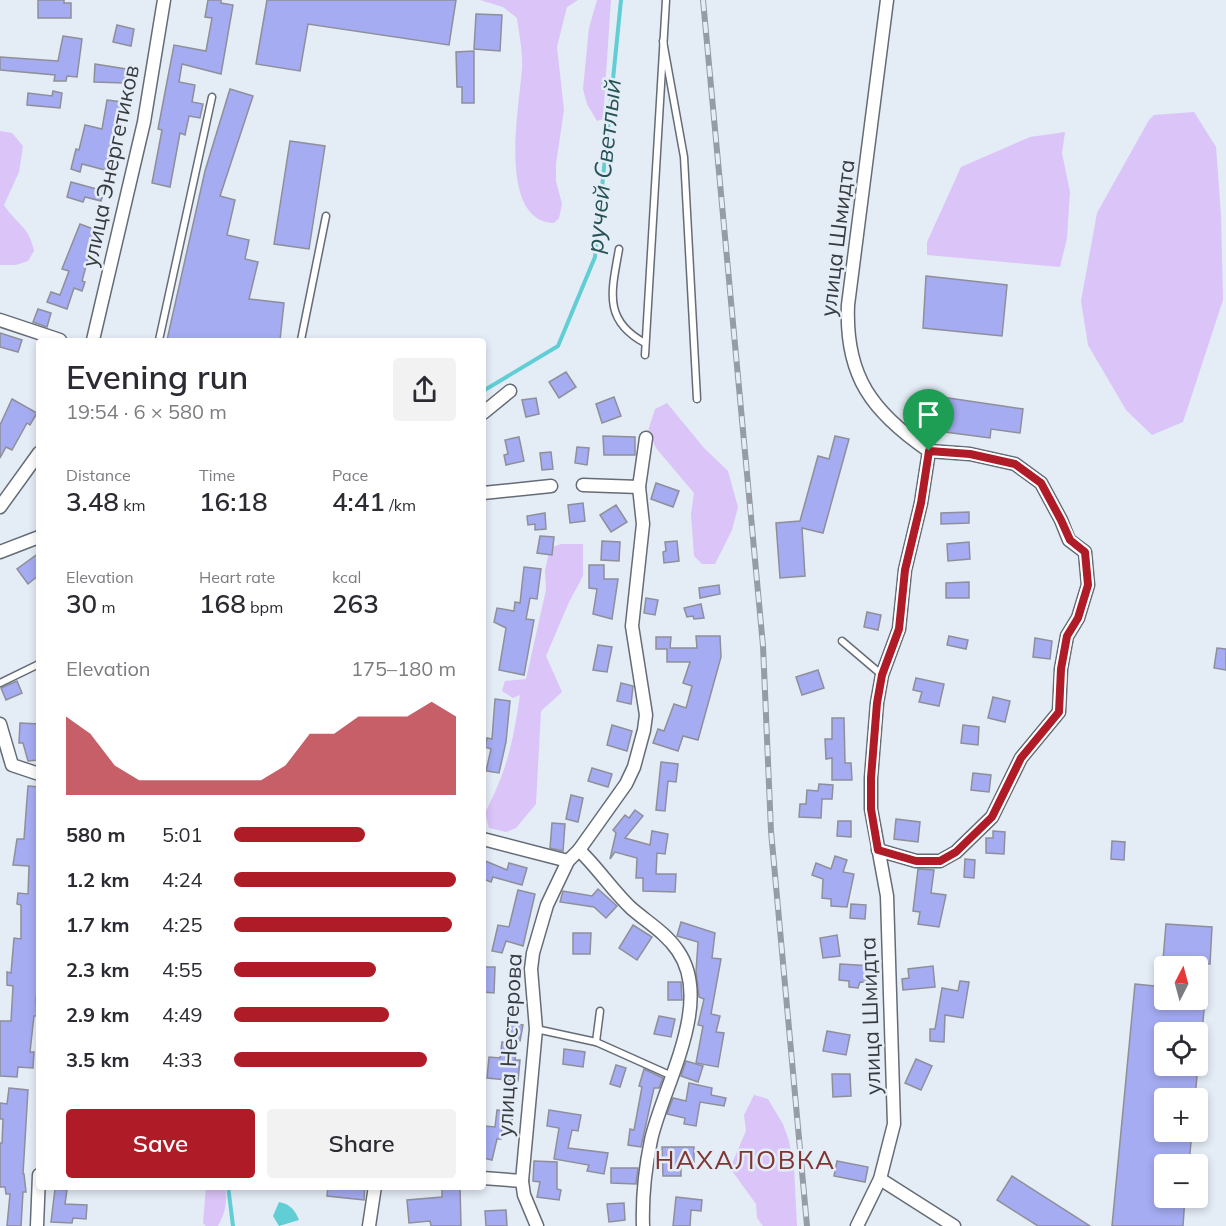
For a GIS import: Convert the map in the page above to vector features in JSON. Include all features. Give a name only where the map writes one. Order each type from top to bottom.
[{"type":"street","name":"улица Шмидта","points":[[857,1226],[880,1179],[894,1124],[887,896],[871,809],[877,703],[882,675],[899,629],[905,570],[921,503],[929,451],[891,422],[874,404],[858,375],[847,333],[848,304],[887,0]]},
{"type":"street","name":"улица Энергетиков","points":[[93,338],[144,122],[161,1]]},
{"type":"street","points":[[0,320],[54,338]]},
{"type":"street","points":[[486,411],[510,391]]},
{"type":"street","name":"улица Нестерова","points":[[537,1226],[524,1195],[522,1181],[536,1029],[531,969],[533,953],[547,905],[568,861],[579,850],[626,784],[644,730],[646,715],[632,626],[643,524],[640,493],[646,438]]},
{"type":"street","points":[[878,850],[916,861],[940,861],[956,852],[992,817],[1021,758],[1059,712],[1061,669],[1067,636],[1078,618],[1088,585],[1085,552],[1070,540],[1041,483],[1015,464],[970,454],[929,451]]},
{"type":"street","points":[[0,507],[36,460]]},
{"type":"street","points":[[584,485],[640,493]]},
{"type":"street","points":[[486,493],[550,486]]},
{"type":"street","points":[[0,552],[36,538]]},
{"type":"street","points":[[0,724],[12,765],[36,773]]},
{"type":"street","points":[[486,840],[568,861]]},
{"type":"street","points":[[579,850],[631,908],[667,937],[679,951],[687,967],[690,983],[687,1026],[652,1137],[644,1177],[643,1226]]},
{"type":"street","points":[[486,1178],[522,1181]]},
{"type":"street","points":[[880,1179],[954,1226]]},
{"type":"street","points":[[37,1226],[38,1190]]},
{"type":"street","points":[[369,1226],[374,1190]]},
{"type":"lane","points":[[645,355],[666,0]]},
{"type":"lane","points":[[663,41],[684,157],[697,399]]},
{"type":"lane","points":[[159,338],[212,97]]},
{"type":"lane","points":[[301,338],[326,216]]},
{"type":"lane","points":[[619,249],[612,288],[613,311],[631,335],[645,343]]},
{"type":"lane","points":[[842,641],[882,675]]},
{"type":"lane","points":[[0,683],[36,665]]},
{"type":"lane","points":[[596,1042],[600,1011]]},
{"type":"lane","points":[[536,1029],[596,1042],[672,1076]]},
{"type":"shaded area","points":[[480,0],[578,0],[567,7],[557,47],[564,110],[556,164],[556,181],[562,204],[559,218],[554,223],[536,217],[524,203],[518,183],[516,132],[522,62],[517,18],[503,7]]},
{"type":"shaded area","points":[[597,0],[611,0],[603,119],[597,121],[587,104],[583,89],[589,28]]},
{"type":"shaded area","points":[[1194,112],[1216,147],[1221,215],[1223,300],[1183,422],[1152,435],[1126,410],[1088,345],[1081,301],[1097,213],[1149,120],[1154,115]]},
{"type":"shaded area","points":[[0,131],[12,133],[23,146],[19,172],[4,205],[26,231],[34,251],[28,261],[16,265],[0,265]]},
{"type":"shaded area","points":[[1065,132],[1062,153],[1070,192],[1067,238],[1060,267],[927,255],[927,242],[961,167],[1030,137]]},
{"type":"shaded area","points":[[667,403],[704,448],[728,471],[738,507],[732,530],[715,564],[702,564],[694,556],[691,514],[694,493],[656,448],[648,431],[655,409]]},
{"type":"shaded area","points":[[561,544],[583,544],[583,576],[546,656],[562,692],[541,711],[536,804],[516,828],[506,832],[489,828],[486,817],[486,811],[508,756],[520,695],[513,698],[502,691],[505,681],[526,679],[546,590],[545,571],[550,548]]},
{"type":"shaded area","points":[[754,1095],[768,1099],[783,1124],[789,1141],[794,1168],[797,1226],[763,1226],[757,1218],[756,1204],[730,1168],[746,1131],[744,1115]]},
{"type":"shaded area","points":[[206,1190],[225,1190],[225,1207],[218,1226],[206,1226],[203,1223]]},
{"type":"water","points":[[279,1202],[292,1208],[299,1220],[279,1226],[273,1216]]},
{"type":"building","points":[[38,0],[64,0],[64,3],[71,3],[71,18],[38,18]]},
{"type":"building","points":[[208,0],[221,0],[221,3],[233,5],[221,74],[182,64],[179,82],[195,85],[192,102],[203,104],[200,118],[189,116],[185,135],[180,133],[170,187],[152,183],[162,130],[158,129],[174,45],[206,51],[212,18],[205,17]]},
{"type":"building","points":[[267,0],[456,0],[449,45],[308,24],[300,71],[256,64]]},
{"type":"building","points":[[476,14],[502,15],[500,51],[474,49]]},
{"type":"building","points":[[117,25],[134,29],[131,46],[113,42]]},
{"type":"building","points":[[63,36],[82,39],[77,77],[67,76],[66,81],[54,81],[55,75],[0,70],[0,57],[58,61]]},
{"type":"building","points":[[474,51],[474,103],[462,103],[462,87],[457,87],[456,52]]},
{"type":"building","points":[[95,64],[126,69],[125,83],[94,82]]},
{"type":"building","points":[[230,89],[253,96],[220,196],[235,200],[227,235],[249,240],[245,259],[258,262],[249,299],[284,303],[280,338],[167,338],[205,171]]},
{"type":"building","points":[[53,91],[62,93],[60,108],[27,105],[28,93],[52,96]]},
{"type":"building","points":[[107,100],[122,102],[105,170],[82,164],[80,172],[71,169],[76,149],[79,150],[85,125],[102,129]]},
{"type":"building","points":[[290,141],[325,146],[309,249],[274,244]]},
{"type":"building","points":[[71,182],[104,191],[101,201],[85,197],[83,202],[67,197]]},
{"type":"building","points":[[80,224],[96,230],[82,281],[85,282],[82,291],[74,288],[67,309],[47,302],[51,292],[60,295],[69,271],[62,269]]},
{"type":"building","points":[[926,276],[1007,285],[1002,336],[923,328]]},
{"type":"building","points":[[38,309],[51,313],[47,327],[33,322]]},
{"type":"building","points":[[0,333],[22,340],[18,352],[0,347]]},
{"type":"building","points":[[566,372],[576,387],[559,398],[549,382]]},
{"type":"building","points":[[935,396],[1023,409],[1020,433],[991,429],[990,438],[930,430]]},
{"type":"building","points":[[614,397],[621,416],[602,423],[596,404]]},
{"type":"building","points":[[536,398],[539,414],[526,417],[522,400]]},
{"type":"building","points":[[12,399],[36,412],[30,425],[27,423],[12,450],[6,447],[0,458],[0,425]]},
{"type":"building","points":[[603,436],[635,437],[635,455],[604,455]]},
{"type":"building","points":[[835,436],[849,439],[823,533],[802,528],[805,576],[780,578],[776,523],[800,521],[818,456],[829,459]]},
{"type":"building","points":[[519,437],[524,461],[506,465],[504,455],[508,454],[505,440]]},
{"type":"building","points":[[577,447],[589,448],[587,465],[575,463]]},
{"type":"building","points":[[551,452],[553,469],[542,470],[540,453]]},
{"type":"building","points":[[656,483],[679,491],[673,507],[651,499]]},
{"type":"building","points":[[583,503],[585,521],[570,523],[568,505]]},
{"type":"building","points":[[616,505],[627,522],[611,532],[600,515]]},
{"type":"building","points":[[969,512],[969,523],[941,524],[941,513]]},
{"type":"building","points":[[545,513],[546,529],[535,530],[535,524],[528,525],[527,516]]},
{"type":"building","points":[[540,536],[554,537],[552,555],[537,553]]},
{"type":"building","points":[[602,541],[620,542],[619,561],[601,560]]},
{"type":"building","points":[[677,541],[679,561],[664,563],[665,542]]},
{"type":"building","points":[[969,542],[970,559],[948,561],[947,544]]},
{"type":"building","points":[[36,555],[36,577],[28,584],[17,569]]},
{"type":"building","points":[[589,565],[604,565],[604,579],[618,579],[612,619],[593,614],[597,589],[589,588]]},
{"type":"building","points":[[524,567],[541,569],[537,599],[530,598],[526,619],[534,620],[524,675],[499,670],[506,628],[494,622],[497,608],[514,611],[515,602],[520,603]]},
{"type":"building","points":[[969,582],[969,598],[946,598],[946,583]]},
{"type":"building","points":[[719,585],[720,594],[700,598],[699,588]]},
{"type":"building","points":[[646,598],[658,600],[655,615],[644,613]]},
{"type":"building","points":[[701,604],[704,618],[687,617],[684,608]]},
{"type":"building","points":[[867,612],[881,615],[878,630],[864,627]]},
{"type":"building","points":[[696,636],[720,636],[721,657],[698,740],[683,736],[678,751],[653,743],[658,729],[664,731],[674,704],[686,708],[692,686],[683,683],[690,662],[667,662],[667,649],[656,649],[656,637],[671,637],[670,648],[697,648]]},
{"type":"building","points":[[949,636],[968,640],[966,649],[947,645]]},
{"type":"building","points":[[1035,638],[1052,641],[1050,659],[1033,657]]},
{"type":"building","points":[[598,645],[612,647],[607,672],[593,670]]},
{"type":"building","points":[[1217,648],[1226,649],[1226,670],[1214,668]]},
{"type":"building","points":[[818,670],[824,688],[802,695],[796,677]]},
{"type":"building","points":[[916,678],[944,684],[939,706],[919,702],[922,692],[913,690]]},
{"type":"building","points":[[17,681],[22,693],[6,700],[1,688]]},
{"type":"building","points":[[621,683],[633,686],[631,704],[617,701]]},
{"type":"building","points":[[993,697],[1010,701],[1005,722],[988,718]]},
{"type":"building","points":[[495,699],[510,701],[506,742],[499,773],[486,771],[491,749],[486,747],[486,742],[487,738],[492,739]]},
{"type":"building","points":[[832,718],[844,718],[845,763],[851,763],[852,780],[832,780],[832,758],[826,759],[825,739],[832,739]]},
{"type":"building","points":[[20,723],[36,724],[36,760],[28,761],[23,743],[19,743]]},
{"type":"building","points":[[612,725],[632,731],[627,751],[607,745]]},
{"type":"building","points":[[963,725],[979,727],[978,745],[961,743]]},
{"type":"building","points":[[661,762],[678,764],[676,782],[668,781],[665,811],[656,810]]},
{"type":"building","points":[[592,768],[612,774],[608,787],[588,781]]},
{"type":"building","points":[[973,773],[991,775],[989,792],[971,790]]},
{"type":"building","points":[[819,784],[833,785],[832,799],[822,799],[821,818],[799,817],[800,804],[806,804],[807,790],[818,791]]},
{"type":"building","points":[[28,786],[36,787],[36,1016],[34,1016],[30,1052],[34,1052],[33,1068],[18,1067],[17,1077],[0,1076],[0,1021],[11,1021],[13,986],[7,985],[7,972],[11,973],[14,938],[21,939],[21,905],[17,904],[18,893],[28,894],[29,866],[13,865],[17,839],[24,839]]},
{"type":"building","points":[[571,795],[583,798],[578,822],[566,819]]},
{"type":"building","points":[[635,810],[643,816],[625,838],[650,845],[652,831],[668,834],[665,854],[657,853],[656,874],[676,874],[675,892],[643,891],[643,878],[636,878],[637,858],[615,852],[610,859],[616,833],[613,830],[625,815],[629,818]]},
{"type":"building","points":[[896,819],[920,822],[918,842],[894,839]]},
{"type":"building","points":[[838,821],[851,821],[851,837],[837,836]]},
{"type":"building","points":[[552,823],[565,824],[563,851],[550,848]]},
{"type":"building","points":[[993,831],[1005,832],[1004,854],[986,853],[986,838],[993,838]]},
{"type":"building","points":[[1112,841],[1125,842],[1124,860],[1111,859]]},
{"type":"building","points":[[835,856],[847,860],[843,872],[854,874],[847,907],[831,906],[831,899],[822,898],[823,879],[812,875],[816,863],[831,869]]},
{"type":"building","points":[[965,859],[975,860],[974,878],[964,877]]},
{"type":"building","points":[[486,861],[507,870],[509,863],[527,868],[522,885],[493,877],[491,882],[486,880]]},
{"type":"building","points":[[918,869],[934,870],[931,893],[946,895],[939,927],[918,924],[920,912],[913,911]]},
{"type":"building","points":[[598,889],[617,906],[606,918],[594,907],[560,902],[563,891],[592,896]]},
{"type":"building","points":[[518,890],[535,894],[523,946],[506,941],[502,953],[492,951],[498,925],[509,927]]},
{"type":"building","points":[[851,904],[866,905],[865,919],[850,918]]},
{"type":"building","points":[[681,922],[715,933],[712,958],[721,959],[711,1014],[720,1016],[716,1032],[724,1033],[718,1067],[696,1063],[703,1026],[698,1025],[704,999],[699,997],[696,972],[698,942],[677,936]]},
{"type":"building","points":[[1166,924],[1212,927],[1210,964],[1208,964],[1208,956],[1163,956]]},
{"type":"building","points":[[633,925],[652,937],[637,960],[619,948]]},
{"type":"building","points":[[573,933],[591,933],[590,954],[573,954]]},
{"type":"building","points":[[837,935],[840,956],[823,958],[820,938]]},
{"type":"building","points":[[840,964],[874,966],[873,983],[860,982],[858,988],[849,987],[849,981],[839,980]]},
{"type":"building","points":[[933,966],[935,987],[903,990],[902,979],[909,978],[908,969]]},
{"type":"building","points":[[486,967],[495,967],[494,993],[486,992]]},
{"type":"building","points":[[960,981],[969,982],[963,1018],[945,1015],[944,1042],[930,1041],[930,1029],[935,1029],[942,988],[958,991]]},
{"type":"building","points":[[668,982],[681,982],[682,1000],[668,1000]]},
{"type":"building","points":[[1135,984],[1154,986],[1154,1010],[1204,1010],[1203,1022],[1154,1022],[1154,1076],[1197,1076],[1196,1088],[1154,1088],[1154,1142],[1191,1142],[1190,1154],[1154,1154],[1154,1208],[1184,1208],[1183,1226],[1112,1226]]},
{"type":"building","points":[[659,1016],[675,1019],[671,1037],[654,1034]]},
{"type":"building","points":[[509,1023],[523,1025],[520,1041],[517,1041],[515,1060],[520,1060],[518,1081],[487,1078],[489,1057],[500,1058],[502,1042],[506,1043]]},
{"type":"building","points":[[827,1031],[850,1035],[846,1055],[823,1051]]},
{"type":"building","points":[[564,1049],[585,1052],[583,1067],[563,1064]]},
{"type":"building","points":[[916,1059],[932,1066],[921,1090],[905,1083]]},
{"type":"building","points":[[686,1061],[703,1066],[698,1082],[681,1076]]},
{"type":"building","points":[[616,1065],[626,1068],[620,1087],[610,1084]]},
{"type":"building","points":[[644,1069],[663,1078],[659,1088],[654,1088],[641,1147],[628,1145],[630,1129],[634,1130],[642,1087],[639,1086]]},
{"type":"building","points":[[832,1074],[850,1074],[851,1096],[833,1097]]},
{"type":"building","points":[[689,1083],[712,1088],[711,1095],[726,1098],[724,1106],[700,1102],[696,1126],[684,1124],[685,1118],[667,1114],[673,1098],[686,1101]]},
{"type":"building","points":[[9,1088],[28,1090],[23,1174],[26,1192],[23,1192],[21,1226],[7,1226],[10,1194],[6,1194],[5,1187],[0,1187],[0,1143],[2,1143],[3,1119],[0,1119],[0,1103],[7,1104]]},
{"type":"building","points":[[497,1110],[513,1112],[511,1129],[502,1128],[501,1139],[497,1139],[492,1160],[486,1159],[486,1126],[495,1127]]},
{"type":"building","points":[[549,1110],[581,1115],[578,1131],[572,1130],[568,1148],[608,1153],[604,1174],[587,1171],[589,1165],[554,1159],[559,1128],[547,1126]]},
{"type":"building","points":[[662,1147],[694,1147],[694,1162],[681,1162],[681,1176],[663,1176]]},
{"type":"building","points":[[534,1161],[557,1162],[557,1189],[561,1190],[559,1200],[537,1197],[540,1182],[533,1181]]},
{"type":"building","points":[[837,1161],[868,1167],[865,1182],[834,1176]]},
{"type":"building","points":[[611,1168],[638,1168],[636,1184],[611,1183]]},
{"type":"building","points":[[1012,1176],[1090,1226],[1038,1226],[997,1200]]},
{"type":"building","points":[[55,1190],[67,1190],[65,1204],[87,1205],[86,1219],[73,1218],[72,1223],[51,1222]]},
{"type":"building","points":[[328,1190],[365,1190],[364,1200],[327,1196]]},
{"type":"building","points":[[442,1190],[460,1190],[461,1226],[431,1226],[430,1221],[409,1223],[407,1200],[442,1197]]},
{"type":"building","points":[[676,1197],[702,1200],[701,1211],[691,1210],[690,1226],[673,1226]]},
{"type":"building","points":[[624,1203],[625,1220],[609,1222],[607,1204]]},
{"type":"building","points":[[506,1210],[507,1226],[486,1226],[485,1211]]},
{"type":"waterway","name":"ручей Светлый","points":[[486,389],[558,346],[595,257],[621,0]]},
{"type":"waterway","name":"ручей Светлый","points":[[228,1190],[233,1226]]},
{"type":"railway","points":[[703,0],[763,646],[771,831],[807,1226]]},
{"type":"district","name":"НАХАЛОВКА","points":[[745,1159]]},
{"type":"route","points":[[929,451],[970,454],[1015,464],[1041,483],[1070,540],[1085,552],[1088,585],[1078,618],[1067,636],[1061,669],[1059,712],[1021,758],[992,817],[956,852],[940,861],[916,861],[878,850],[871,809],[871,778],[877,703],[882,675],[899,629],[905,570],[921,503],[929,451]]}]
